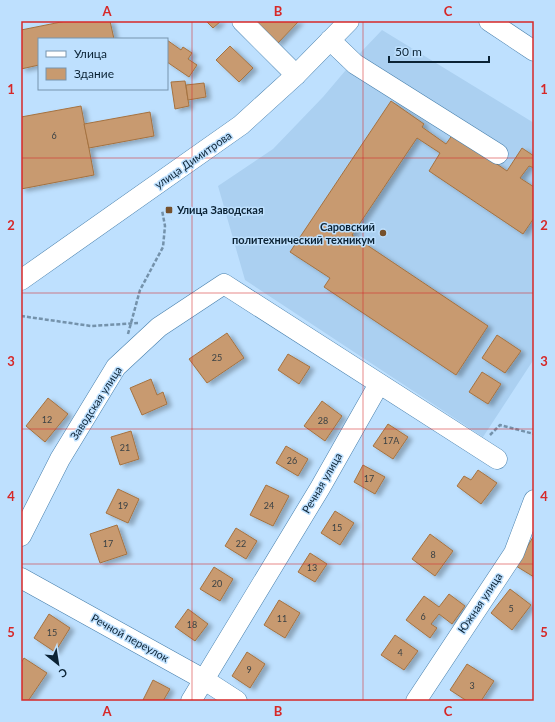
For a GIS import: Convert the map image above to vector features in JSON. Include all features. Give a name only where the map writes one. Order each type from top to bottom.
[{"type":"street","points":[[242,21],[296,75]]},
{"type":"street","name":"улица Димитрова","points":[[21,280],[226,136],[258,110],[296,75],[349,21]]},
{"type":"street","points":[[489,21],[534,51]]},
{"type":"street","points":[[330,40],[355,64],[498,154]]},
{"type":"street","name":"Заводская улица","points":[[21,536],[60,459],[116,367],[159,328],[224,284],[379,384]]},
{"type":"street","points":[[379,384],[497,459]]},
{"type":"street","name":"Речная улица","points":[[191,701],[320,488],[379,384]]},
{"type":"street","name":"Южная улица","points":[[416,701],[514,553],[534,500]]},
{"type":"street","name":"Речной переулок","points":[[21,578],[238,701]]},
{"type":"path","points":[[127,357],[128,332],[140,290],[163,247],[164,226],[162,210]]},
{"type":"path","points":[[21,316],[91,326],[144,323]]},
{"type":"path","points":[[478,447],[500,425],[520,429],[534,434]]},
{"type":"shaded area","name":"Саровский политехнический техникум","points":[[382,30],[534,123],[534,359],[483,437],[245,280],[218,186],[273,149],[323,97]]},
{"type":"building","points":[[66,21],[110,21],[114,38],[38,38],[38,65],[21,69],[21,30]]},
{"type":"building","points":[[206,21],[221,21],[213,28]]},
{"type":"building","points":[[254,21],[299,21],[277,44]]},
{"type":"building","points":[[168,41],[181,50],[183,47],[192,53],[188,59],[197,65],[189,77],[168,63]]},
{"type":"building","points":[[230,46],[253,68],[239,82],[216,60]]},
{"type":"building","points":[[185,81],[189,106],[175,109],[171,82]]},
{"type":"building","points":[[204,83],[206,97],[188,100],[186,85]]},
{"type":"building","points":[[391,101],[424,124],[422,127],[446,144],[453,134],[507,171],[522,148],[534,156],[534,168],[529,166],[520,178],[534,187],[534,218],[523,234],[429,171],[440,153],[417,138],[352,235],[488,326],[456,375],[324,287],[330,278],[290,252]]},
{"type":"building","points":[[81,106],[94,175],[21,189],[21,117]]},
{"type":"building","points":[[150,112],[154,136],[89,148],[84,124]]},
{"type":"building","points":[[227,333],[244,358],[207,383],[189,359]]},
{"type":"building","points":[[497,335],[521,351],[505,373],[482,358]]},
{"type":"building","points":[[288,354],[310,367],[299,384],[278,370]]},
{"type":"building","points":[[482,372],[501,384],[488,404],[469,392]]},
{"type":"building","points":[[151,379],[157,395],[163,392],[167,404],[142,415],[130,388]]},
{"type":"building","points":[[48,398],[68,414],[45,442],[26,426]]},
{"type":"building","points":[[322,401],[342,416],[325,441],[304,426]]},
{"type":"building","points":[[388,424],[408,437],[393,459],[373,446]]},
{"type":"building","points":[[131,431],[139,459],[120,465],[111,437]]},
{"type":"building","points":[[286,446],[308,459],[298,476],[276,463]]},
{"type":"building","points":[[363,465],[385,477],[375,494],[354,482]]},
{"type":"building","points":[[478,470],[497,483],[481,504],[457,486],[464,476],[471,480]]},
{"type":"building","points":[[266,485],[289,496],[273,526],[250,515]]},
{"type":"building","points":[[118,489],[139,499],[128,523],[106,513]]},
{"type":"building","points":[[335,511],[354,523],[340,545],[321,533]]},
{"type":"building","points":[[117,525],[127,554],[100,563],[90,534]]},
{"type":"building","points":[[236,528],[257,541],[246,559],[225,546]]},
{"type":"building","points":[[430,534],[453,551],[435,576],[412,559]]},
{"type":"building","points":[[533,537],[534,538],[534,577],[516,566]]},
{"type":"building","points":[[310,553],[327,564],[315,582],[298,572]]},
{"type":"building","points":[[214,567],[233,579],[220,601],[200,589]]},
{"type":"building","points":[[510,589],[531,605],[512,630],[491,613]]},
{"type":"building","points":[[449,594],[465,606],[452,624],[439,614],[431,624],[437,628],[430,638],[406,620],[424,596],[439,607]]},
{"type":"building","points":[[279,600],[300,613],[285,638],[264,625]]},
{"type":"building","points":[[188,609],[208,624],[195,641],[175,627]]},
{"type":"building","points":[[49,614],[70,628],[55,652],[34,638]]},
{"type":"building","points":[[395,635],[418,651],[404,670],[381,655]]},
{"type":"building","points":[[247,652],[265,664],[250,688],[232,676]]},
{"type":"building","points":[[24,658],[47,673],[28,701],[21,701],[21,663]]},
{"type":"building","points":[[467,664],[494,681],[481,701],[467,701],[450,690]]},
{"type":"building","points":[[153,680],[170,689],[163,701],[143,700]]},
{"type":"place","name":"Улица Заводская","points":[[169,210]]},
{"type":"place","name":"Саровский политехнический техникум","points":[[383,233]]}]
